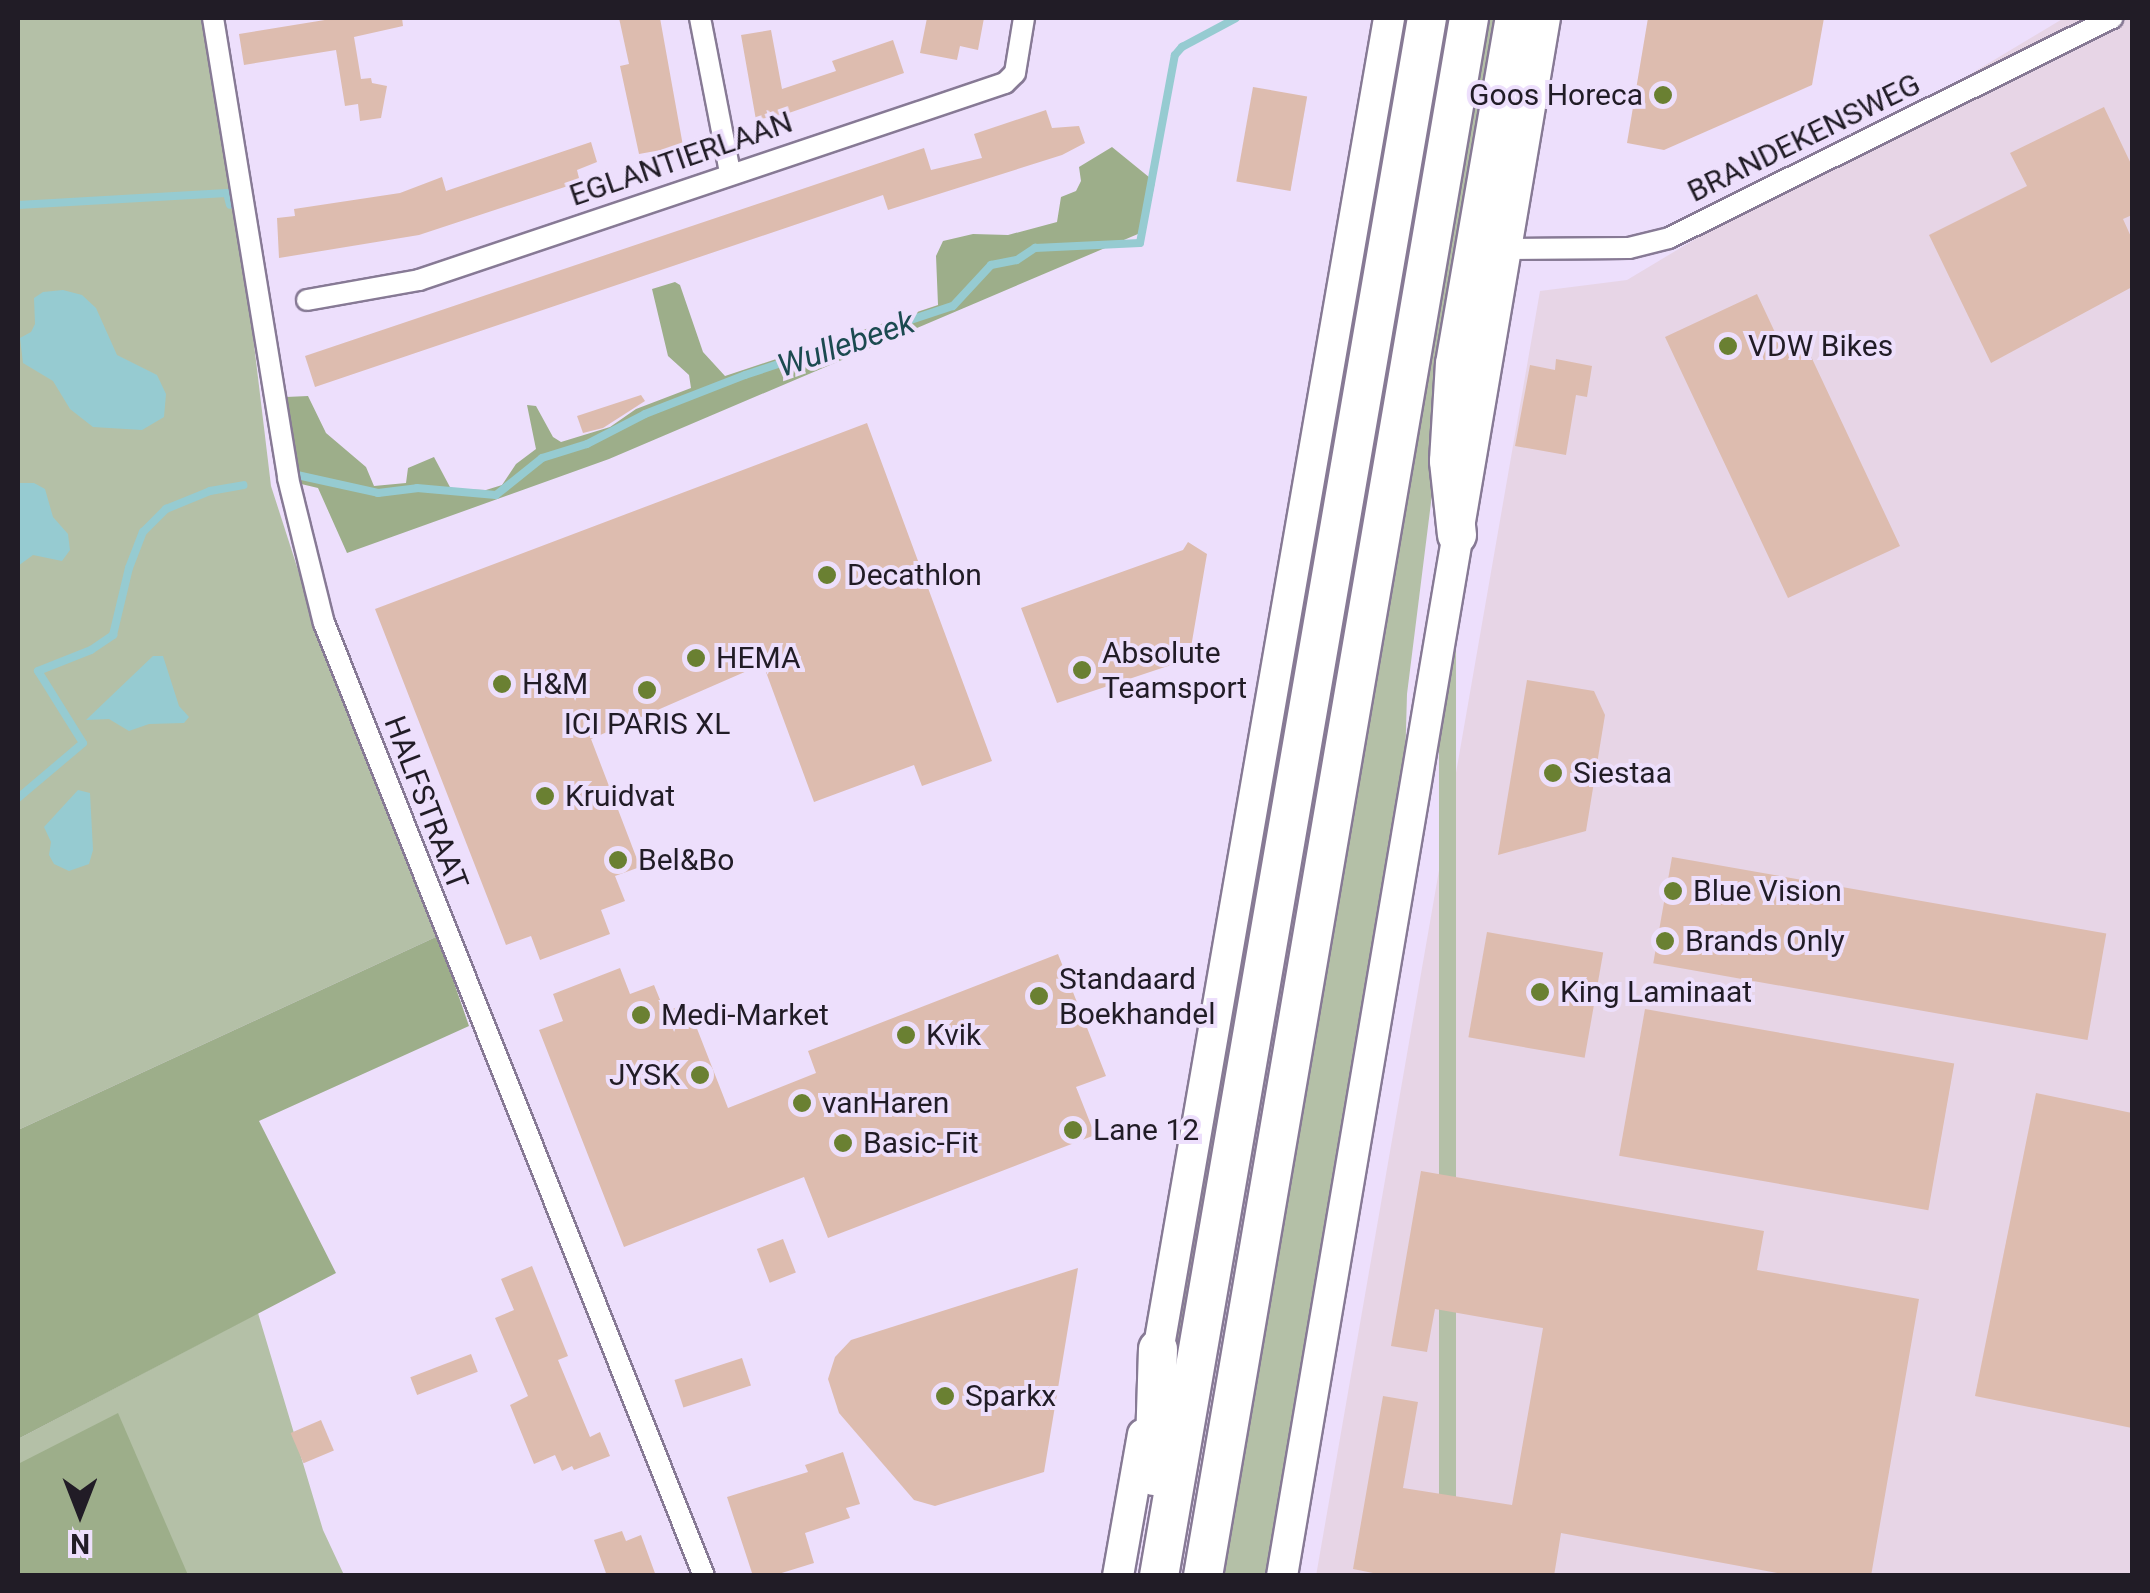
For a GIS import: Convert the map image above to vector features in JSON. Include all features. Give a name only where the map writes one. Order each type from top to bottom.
[{"type":"highway","points":[[1159,1576],[1427,18]]},
{"type":"highway","points":[[1203,1576],[1469,18]]},
{"type":"highway","points":[[1457,535],[1449,460],[1455,364],[1515,18]]},
{"type":"highway","points":[[1158,1349],[1159,1410],[1151,1509],[1159,1576]]},
{"type":"main road","points":[[1118,1576],[1389,18]]},
{"type":"main road","points":[[1282,1576],[1545,18]]},
{"type":"street","name":"HALFSTRAAT","points":[[213,18],[288,478],[324,624],[704,1576]]},
{"type":"street","points":[[700,18],[730,173]]},
{"type":"street","name":"EGLANTIERLAAN","points":[[307,300],[420,280],[1005,82],[1014,72],[1024,18]]},
{"type":"street","name":"BRANDEKENSWEG","points":[[1507,249],[1629,248],[1669,238],[2112,18]]},
{"type":"shaded area","points":[[18,18],[206,18],[233,169],[271,486],[299,573],[438,936],[18,1130]]},
{"type":"shaded area","points":[[1439,18],[1456,18],[1456,1576],[1439,1576]]},
{"type":"shaded area","points":[[1489,18],[1506,18],[1453,327],[1407,694],[1404,801],[1269,1575],[1220,1576]]},
{"type":"shaded area","points":[[2064,18],[2132,18],[2132,1575],[1316,1576],[1540,291],[1627,280]]},
{"type":"shaded area","points":[[1112,147],[1155,182],[1145,231],[609,459],[347,553],[318,488],[297,483],[286,397],[308,396],[326,433],[366,467],[374,486],[406,483],[408,468],[434,457],[451,489],[486,490],[502,485],[516,464],[536,449],[527,405],[536,406],[553,437],[561,442],[610,427],[636,409],[691,388],[689,375],[668,356],[652,289],[675,282],[680,285],[703,352],[725,376],[938,305],[936,256],[943,241],[973,234],[1008,235],[1057,222],[1061,197],[1076,191],[1081,181],[1079,167]]},
{"type":"shaded area","points":[[1382,151],[1389,152],[1184,1355],[1174,1353]]},
{"type":"shaded area","points":[[63,290],[82,295],[96,308],[117,355],[157,375],[166,394],[164,417],[142,430],[93,427],[70,409],[53,381],[23,363],[20,338],[31,332],[35,324],[34,298],[43,292]]},
{"type":"shaded area","points":[[18,483],[34,483],[45,489],[53,517],[68,534],[70,550],[62,561],[33,555],[18,566]]},
{"type":"shaded area","points":[[153,656],[163,656],[179,706],[189,717],[184,723],[149,724],[129,731],[109,719],[86,720]]},
{"type":"shaded area","points":[[78,790],[90,793],[93,850],[89,864],[69,871],[54,864],[44,827]]},
{"type":"shaded area","points":[[438,936],[469,1026],[259,1121],[336,1273],[18,1439],[18,1130]]},
{"type":"shaded area","points":[[258,1313],[323,1530],[344,1575],[18,1576],[18,1439]]},
{"type":"shaded area","points":[[118,1413],[188,1575],[18,1575],[18,1464]]},
{"type":"building","points":[[337,18],[402,18],[403,26],[354,37],[361,79],[371,78],[372,83],[387,86],[381,118],[360,121],[358,104],[345,106],[336,50],[244,65],[239,34]]},
{"type":"building","points":[[619,18],[660,18],[683,146],[639,154],[620,66],[629,64]]},
{"type":"building","points":[[927,18],[984,18],[978,50],[960,46],[957,60],[920,53]]},
{"type":"building","points":[[1648,18],[1824,18],[1812,85],[1664,150],[1627,143]]},
{"type":"building","points":[[771,30],[782,89],[836,71],[832,61],[893,40],[904,73],[786,114],[756,120],[741,35]]},
{"type":"building","points":[[1253,87],[1307,97],[1290,191],[1236,182]]},
{"type":"building","points":[[2104,107],[2132,166],[2132,215],[2123,219],[2132,239],[2132,287],[1991,363],[1929,235],[2027,186],[2010,153]]},
{"type":"building","points":[[1046,110],[1052,128],[1079,126],[1085,143],[1062,155],[888,210],[883,195],[315,387],[305,356],[924,148],[931,170],[982,158],[974,134]]},
{"type":"building","points":[[591,142],[597,162],[577,170],[580,182],[419,235],[279,258],[277,218],[295,216],[294,209],[400,193],[442,177],[446,191]]},
{"type":"building","points":[[1757,294],[1780,343],[1800,333],[1900,546],[1788,598],[1665,337]]},
{"type":"building","points":[[1556,359],[1592,366],[1587,397],[1576,395],[1566,455],[1515,446],[1530,365],[1555,370]]},
{"type":"building","points":[[641,395],[645,401],[603,428],[583,433],[577,416]]},
{"type":"building","points":[[867,423],[992,761],[922,786],[914,765],[814,802],[763,664],[591,739],[640,867],[615,876],[625,901],[601,910],[610,934],[540,960],[531,936],[506,945],[375,609]]},
{"type":"building","points":[[1188,542],[1207,554],[1189,659],[1057,703],[1021,608],[1183,550]]},
{"type":"building","name":"Siestaa","points":[[1527,680],[1594,691],[1605,715],[1586,831],[1498,855]]},
{"type":"building","points":[[1672,857],[2106,934],[2088,1040],[1653,963]]},
{"type":"building","points":[[1487,932],[1603,952],[1585,1058],[1468,1037]]},
{"type":"building","points":[[1058,954],[1106,1076],[1076,1087],[1095,1135],[828,1238],[804,1177],[624,1247],[539,1030],[563,1021],[553,994],[620,968],[630,994],[654,985],[665,1012],[687,1003],[728,1108],[816,1073],[808,1051]]},
{"type":"building","points":[[1645,1009],[1954,1064],[1928,1210],[1619,1156]]},
{"type":"building","points":[[2036,1093],[2132,1113],[2132,1428],[1975,1396]]},
{"type":"building","points":[[1421,1171],[1764,1231],[1757,1270],[1919,1299],[1871,1576],[1794,1576],[1561,1533],[1554,1576],[1388,1576],[1353,1569],[1383,1396],[1418,1402],[1403,1488],[1512,1505],[1543,1328],[1435,1309],[1427,1352],[1391,1346]]},
{"type":"building","points":[[783,1239],[796,1273],[770,1283],[757,1249]]},
{"type":"building","points":[[532,1266],[568,1356],[558,1360],[590,1437],[600,1432],[610,1456],[574,1470],[572,1466],[562,1471],[555,1455],[534,1464],[510,1405],[528,1396],[495,1318],[514,1310],[501,1279]]},
{"type":"building","name":"Sparkx","points":[[1078,1268],[1044,1472],[935,1506],[914,1500],[839,1413],[828,1379],[835,1357],[851,1340]]},
{"type":"building","points":[[471,1354],[478,1372],[417,1395],[410,1377]]},
{"type":"building","points":[[742,1358],[751,1386],[683,1408],[674,1380]]},
{"type":"building","points":[[321,1420],[334,1450],[304,1463],[291,1433]]},
{"type":"building","points":[[843,1452],[860,1504],[846,1508],[850,1518],[805,1533],[814,1563],[772,1576],[753,1576],[727,1497],[808,1472],[805,1465]]},
{"type":"building","points":[[622,1531],[626,1541],[641,1535],[656,1576],[607,1576],[594,1540]]},
{"type":"waterway","name":"Wullebeek","points":[[297,475],[378,493],[417,488],[496,495],[542,458],[587,444],[645,414],[745,375],[953,306],[991,265],[1017,260],[1035,248],[1140,243],[1175,55],[1182,47],[1236,18]]},
{"type":"waterway","points":[[18,205],[227,193],[230,205]]},
{"type":"waterway","name":"Wullebeek","points":[[18,798],[83,743],[38,671],[91,650],[113,635],[129,568],[143,532],[166,509],[210,491],[243,485]]},
{"type":"place","name":"Goos Horeca","points":[[1663,95]]},
{"type":"place","name":"VDW Bikes","points":[[1728,346]]},
{"type":"place","name":"Decathlon","points":[[827,575]]},
{"type":"place","name":"HEMA","points":[[696,658]]},
{"type":"place","name":"Absolute Teamsport","points":[[1082,670]]},
{"type":"place","name":"H&M","points":[[502,684]]},
{"type":"place","name":"ICI PARIS XL","points":[[647,690]]},
{"type":"place","name":"Siestaa","points":[[1553,773]]},
{"type":"place","name":"Kruidvat","points":[[545,796]]},
{"type":"place","name":"Bel&Bo","points":[[618,860]]},
{"type":"place","name":"Blue Vision","points":[[1673,891]]},
{"type":"place","name":"Brands Only","points":[[1665,941]]},
{"type":"place","name":"King Laminaat","points":[[1540,992]]},
{"type":"place","name":"Standaard Boekhandel","points":[[1039,996]]},
{"type":"place","name":"Medi-Market","points":[[641,1015]]},
{"type":"place","name":"Kvik","points":[[906,1035]]},
{"type":"place","name":"JYSK","points":[[700,1075]]},
{"type":"place","name":"vanHaren","points":[[802,1103]]},
{"type":"place","name":"Lane 12","points":[[1073,1130]]},
{"type":"place","name":"Basic-Fit","points":[[843,1143]]},
{"type":"place","name":"Sparkx","points":[[945,1396]]}]
